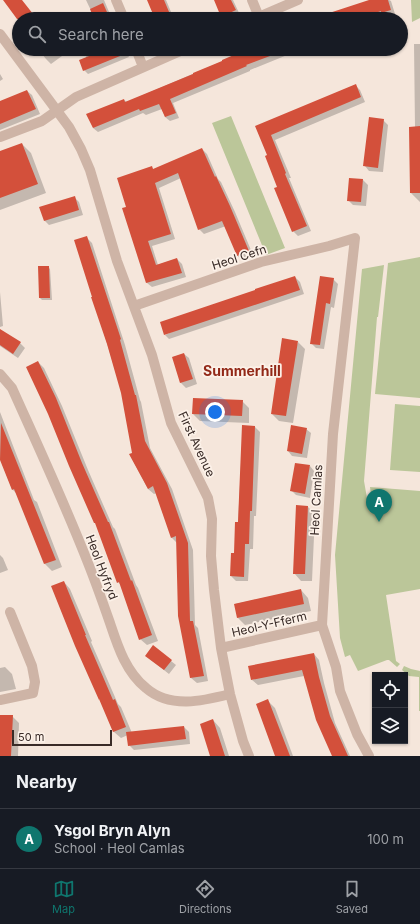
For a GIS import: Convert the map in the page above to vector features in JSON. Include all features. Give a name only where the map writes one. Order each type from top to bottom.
[{"type":"street","points":[[116,0],[121,12]]},
{"type":"street","points":[[252,0],[255,12]]},
{"type":"street","points":[[270,12],[298,0]]},
{"type":"street","name":"First Avenue","points":[[0,34],[12,50]]},
{"type":"street","name":"First Avenue","points":[[16,56],[69,127],[81,149],[90,170],[117,261],[152,356],[171,423],[208,498],[212,520],[211,556],[213,583],[222,648],[230,694],[243,741],[249,756]]},
{"type":"street","points":[[139,56],[143,67]]},
{"type":"street","points":[[0,136],[42,120],[76,97],[168,56]]},
{"type":"street","name":"Heol Cefn","points":[[134,306],[261,262],[329,246],[355,238]]},
{"type":"street","name":"Heol Camlas","points":[[355,238],[333,434],[322,625],[336,667],[340,691],[357,734],[369,756]]},
{"type":"street","name":"Heol Hyfryd","points":[[0,374],[12,388],[88,564],[121,654],[133,674],[146,689],[163,699],[196,701],[230,694]]},
{"type":"street","points":[[0,700],[33,693],[35,682],[32,666],[10,612]]},
{"type":"street","name":"Heol-Y-Fferm","points":[[222,648],[322,625]]},
{"type":"green space","points":[[411,0],[420,0],[420,18],[412,22]]},
{"type":"green space","points":[[231,116],[285,248],[266,255],[212,123]]},
{"type":"green space","points":[[420,257],[420,398],[375,394],[388,263]]},
{"type":"green space","points":[[384,265],[377,317],[364,481],[368,504],[372,503],[370,487],[420,491],[420,589],[386,595],[396,661],[400,664],[397,667],[387,660],[358,671],[350,655],[345,657],[340,638],[335,555],[362,269]]},
{"type":"green space","points":[[395,404],[420,406],[420,472],[390,470]]},
{"type":"green space","points":[[404,666],[420,671],[420,711],[419,677],[409,676],[408,672],[402,670]]},
{"type":"building","points":[[3,0],[22,0],[31,12],[12,12]]},
{"type":"building","points":[[147,0],[164,0],[169,12],[152,12]]},
{"type":"building","points":[[214,0],[231,0],[236,10],[232,12],[219,12]]},
{"type":"building","points":[[369,0],[388,0],[391,10],[384,12],[332,12]]},
{"type":"building","points":[[103,3],[107,12],[91,12],[90,9]]},
{"type":"building","points":[[89,56],[120,56],[83,71],[79,60]]},
{"type":"building","points":[[231,56],[270,56],[246,65],[247,66],[170,99],[176,113],[165,117],[159,104],[140,111],[139,109],[93,128],[86,114],[124,99],[125,102],[193,74]]},
{"type":"building","points":[[356,84],[361,97],[271,135],[286,173],[285,174],[307,226],[292,232],[274,188],[277,187],[265,156],[267,155],[255,126]]},
{"type":"building","points":[[27,90],[36,109],[0,124],[0,101]]},
{"type":"building","points":[[369,117],[384,119],[378,168],[363,166]]},
{"type":"building","points":[[420,126],[420,193],[410,193],[409,127]]},
{"type":"building","points":[[22,143],[38,184],[0,198],[0,151]]},
{"type":"building","points":[[202,148],[230,206],[249,251],[237,256],[222,221],[198,230],[178,173],[155,183],[171,234],[148,241],[156,265],[177,258],[182,273],[146,283],[122,208],[126,207],[117,178],[152,166],[153,169]]},
{"type":"building","points":[[349,178],[363,179],[361,202],[347,201]]},
{"type":"building","points":[[75,196],[79,210],[44,221],[39,207]]},
{"type":"building","points":[[87,236],[121,339],[120,340],[136,395],[145,441],[167,483],[188,543],[190,621],[193,621],[204,676],[190,678],[178,616],[176,536],[171,538],[153,486],[148,489],[129,454],[132,453],[121,393],[74,240]]},
{"type":"building","points":[[38,266],[49,266],[50,298],[39,298]]},
{"type":"building","points":[[295,276],[300,290],[164,335],[160,322]]},
{"type":"building","points":[[320,276],[334,278],[330,304],[326,303],[320,345],[310,344]]},
{"type":"building","points":[[0,329],[21,342],[13,354],[0,345]]},
{"type":"building","points":[[282,338],[298,341],[286,416],[271,414]]},
{"type":"building","points":[[184,353],[193,379],[180,383],[172,357]]},
{"type":"building","points":[[38,361],[56,398],[82,463],[109,522],[152,635],[139,640],[119,582],[117,583],[95,523],[26,367]]},
{"type":"building","points":[[193,398],[243,400],[242,416],[192,414]]},
{"type":"building","points":[[1,423],[56,560],[44,564],[14,489],[12,490],[0,460]]},
{"type":"building","points":[[242,425],[255,426],[252,511],[250,511],[249,544],[245,544],[244,577],[230,576],[231,553],[234,553],[235,522],[238,522]]},
{"type":"building","points":[[291,425],[307,428],[302,454],[287,451]]},
{"type":"building","points":[[295,463],[310,465],[305,494],[290,491]]},
{"type":"building","points":[[296,505],[308,506],[305,574],[293,574]]},
{"type":"building","points":[[64,581],[85,635],[113,700],[115,699],[126,727],[113,732],[75,646],[51,586]]},
{"type":"building","points":[[301,589],[304,604],[237,618],[234,604]]},
{"type":"building","points":[[153,645],[172,660],[164,670],[145,656]]},
{"type":"building","points":[[314,653],[330,716],[348,756],[332,756],[316,720],[302,670],[251,680],[248,666]]},
{"type":"building","points":[[268,699],[290,756],[275,756],[256,704]]},
{"type":"building","points":[[0,715],[13,715],[11,756],[0,756]]},
{"type":"building","points":[[213,719],[225,756],[210,756],[200,724]]},
{"type":"building","points":[[184,726],[186,739],[128,746],[126,732]]},
{"type":"place","name":"Ysgol Bryn Alyn","points":[[379,522]]},
{"type":"district","name":"Summerhill","points":[[242,370]]}]
